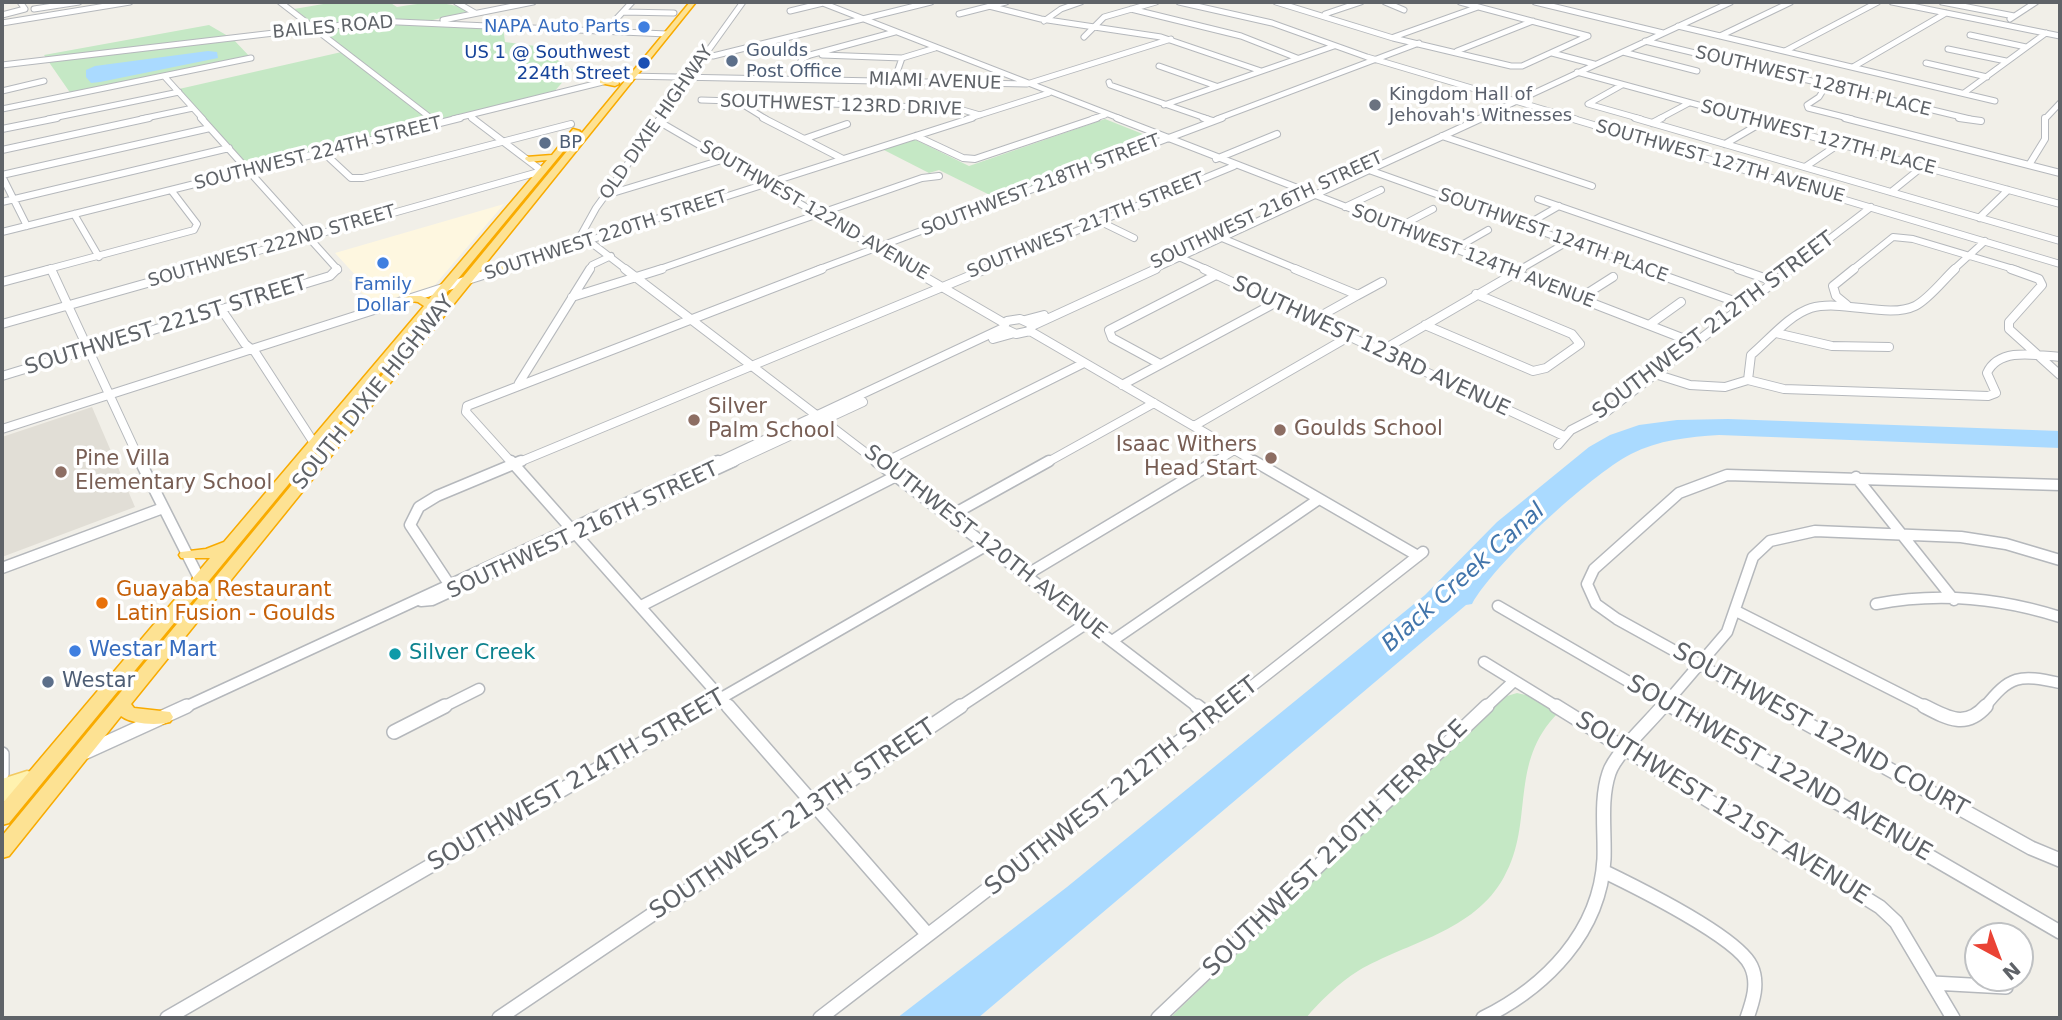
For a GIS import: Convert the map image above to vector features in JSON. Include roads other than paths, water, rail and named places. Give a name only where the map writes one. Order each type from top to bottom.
[{"type":"highway","name":"SOUTH DIXIE HIGHWAY","points":[[2,850],[522,212],[557,160],[618,81],[674,13],[688,4]]},
{"type":"highway","name":"SOUTH DIXIE HIGHWAY","points":[[557,160],[606,109],[688,4]]},
{"type":"highway","points":[[634,75],[630,72],[642,57],[640,54]]},
{"type":"highway","points":[[603,81],[625,79],[605,103],[606,109]]},
{"type":"highway","points":[[529,159],[557,160]]},
{"type":"highway","points":[[522,212],[520,206],[546,176],[542,171],[557,160]]},
{"type":"highway","name":"SOUTH DIXIE HIGHWAY","points":[[2,817],[542,171]]},
{"type":"highway","points":[[519,178],[533,181]]},
{"type":"highway","points":[[466,280],[462,278],[463,274],[496,233],[496,226]]},
{"type":"highway","points":[[480,263],[486,267],[502,268]]},
{"type":"highway","points":[[410,349],[411,339],[449,293],[445,287]]},
{"type":"highway","points":[[408,298],[430,304]]},
{"type":"highway","points":[[314,443],[341,434]]},
{"type":"highway","points":[[264,528],[267,513],[318,451],[320,447],[314,443]]},
{"type":"highway","points":[[186,555],[208,554],[231,544]]},
{"type":"highway","points":[[79,755],[72,757],[69,751],[172,626],[173,613]]},
{"type":"highway","points":[[122,702],[129,714],[163,717]]},
{"type":"highway","points":[[2,836],[42,786],[44,775],[37,775]]},
{"type":"main road","name":"SOUTHWEST 216TH STREET","points":[[2,796],[79,755]]},
{"type":"main road","name":"SOUTHWEST 216TH STREET","points":[[2,786],[37,775]]},
{"type":"street","points":[[2,15],[23,10],[20,2]]},
{"type":"street","points":[[34,9],[79,2]]},
{"type":"street","points":[[2,23],[99,4],[130,2]]},
{"type":"street","points":[[280,2],[438,124]]},
{"type":"street","points":[[456,2],[475,13]]},
{"type":"street","points":[[429,23],[533,2]]},
{"type":"street","points":[[605,32],[632,2]]},
{"type":"street","name":"OLD DIXIE HIGHWAY","points":[[590,241],[581,233],[691,75],[708,56],[743,2]]},
{"type":"street","points":[[790,11],[822,2]]},
{"type":"street","name":"SOUTHWEST 124TH AVENUE","points":[[822,2],[1216,159],[1695,343]]},
{"type":"street","points":[[900,2],[924,4]]},
{"type":"street","points":[[708,56],[931,2]]},
{"type":"street","points":[[959,14],[1006,2]]},
{"type":"street","points":[[1044,21],[1061,9],[1081,2]]},
{"type":"street","points":[[1084,37],[1104,18],[1156,2]]},
{"type":"street","name":"SOUTHWEST 127TH AVENUE","points":[[1179,2],[1264,21],[1510,102],[2060,264]]},
{"type":"street","points":[[1277,2],[1393,38],[1457,51],[1511,66],[1522,66],[1588,36],[1460,2]]},
{"type":"street","points":[[1324,15],[1361,2]]},
{"type":"street","points":[[1385,2],[1404,10]]},
{"type":"street","points":[[1535,2],[1663,33]]},
{"type":"street","name":"SOUTHWEST 216TH STREET","points":[[1366,168],[1442,136],[1510,102],[1731,2]]},
{"type":"street","points":[[1720,36],[1791,2]]},
{"type":"street","points":[[1785,51],[1878,2]]},
{"type":"street","points":[[1892,2],[2060,36]]},
{"type":"street","points":[[1942,2],[2014,16]]},
{"type":"street","points":[[1976,8],[1986,2]]},
{"type":"street","points":[[2003,24],[2036,2]]},
{"type":"street","points":[[989,6],[1044,21],[1096,25],[1171,39],[1210,50],[1261,71]]},
{"type":"street","points":[[1393,38],[1478,6]]},
{"type":"street","points":[[1131,9],[1233,34],[1298,58]]},
{"type":"street","points":[[622,12],[674,13]]},
{"type":"street","points":[[1853,68],[1946,13]]},
{"type":"street","points":[[1457,51],[1534,20]]},
{"type":"street","name":"BAILES ROAD","points":[[2,65],[376,21],[667,34]]},
{"type":"street","points":[[1678,26],[1995,101]]},
{"type":"street","points":[[792,78],[802,59],[810,55],[896,32]]},
{"type":"street","points":[[1964,93],[2046,33]]},
{"type":"street","points":[[1970,35],[2026,47]]},
{"type":"street","points":[[1027,84],[1171,39]]},
{"type":"street","name":"SOUTHWEST 128TH PLACE","points":[[1645,41],[1909,103],[1947,116],[1981,121]]},
{"type":"street","name":"SOUTHWEST 218TH STREET","points":[[512,464],[466,412],[467,406],[691,318],[1419,43]]},
{"type":"street","points":[[1164,105],[1335,46]]},
{"type":"street","points":[[810,55],[902,58],[936,48]]},
{"type":"street","points":[[1948,49],[2006,61]]},
{"type":"street","points":[[1622,51],[1697,71]]},
{"type":"street","points":[[1551,53],[1594,64]]},
{"type":"street","points":[[2,109],[251,58]]},
{"type":"street","points":[[894,80],[902,58]]},
{"type":"street","points":[[1926,63],[1987,77]]},
{"type":"street","points":[[1159,66],[1217,86]]},
{"type":"street","name":"SOUTHWEST 127TH PLACE","points":[[1577,72],[2060,204]]},
{"type":"street","points":[[618,81],[634,75]]},
{"type":"street","name":"MIAMI AVENUE","points":[[634,75],[1027,84]]},
{"type":"street","points":[[164,76],[308,237]]},
{"type":"street","points":[[2,91],[44,81]]},
{"type":"street","name":"SOUTHWEST 224TH STREET","points":[[2,232],[603,81]]},
{"type":"street","points":[[1109,82],[1164,105],[1213,121]]},
{"type":"street","points":[[1827,84],[1821,95],[1807,105],[1808,108],[2060,173]]},
{"type":"street","points":[[1622,85],[1588,104],[2060,241]]},
{"type":"street","points":[[2,129],[179,92]]},
{"type":"street","name":"SOUTHWEST 220TH STREET","points":[[2,429],[1049,93]]},
{"type":"street","name":"SOUTHWEST 123RD DRIVE","points":[[701,100],[960,108],[980,115]]},
{"type":"street","points":[[737,101],[744,108],[843,159]]},
{"type":"street","name":"SOUTHWEST 216TH STREET","points":[[1018,327],[1230,227],[1366,168],[1500,103],[1510,102]]},
{"type":"street","points":[[1652,123],[1689,103]]},
{"type":"street","points":[[2029,164],[2036,158],[2036,149],[2045,139],[2045,118],[2060,103]]},
{"type":"street","points":[[2,150],[193,108]]},
{"type":"street","points":[[916,136],[970,159],[1105,115]]},
{"type":"street","points":[[470,116],[542,171]]},
{"type":"street","name":"SOUTHWEST 122ND AVENUE","points":[[658,121],[821,213],[970,302],[1068,354],[1319,499],[1421,554]]},
{"type":"street","points":[[1726,144],[1761,123]]},
{"type":"street","points":[[323,152],[351,178],[356,179],[571,124]]},
{"type":"street","points":[[804,139],[847,124]]},
{"type":"street","points":[[27,226],[2,176],[210,128]]},
{"type":"street","name":"SOUTHWEST 217TH STREET","points":[[1216,159],[1277,134]]},
{"type":"street","points":[[1442,136],[1592,186]]},
{"type":"street","points":[[1805,167],[1839,144]]},
{"type":"street","points":[[2,202],[229,148]]},
{"type":"street","points":[[606,195],[725,159]]},
{"type":"street","name":"SOUTHWEST 217TH STREET","points":[[449,584],[412,533],[411,519],[431,499],[941,285],[1234,166]]},
{"type":"street","name":"SOUTHWEST 212TH STREET","points":[[1558,445],[1564,436],[1601,416],[1923,167]]},
{"type":"street","name":"SOUTHWEST 124TH PLACE","points":[[1366,168],[1745,305]]},
{"type":"street","name":"SOUTHWEST 222ND STREET","points":[[2,324],[542,171]]},
{"type":"street","points":[[572,297],[639,277],[922,178],[939,176]]},
{"type":"street","points":[[2,282],[196,229],[197,224],[172,190]]},
{"type":"street","points":[[1345,207],[1381,190]]},
{"type":"street","points":[[1979,218],[2008,190]]},
{"type":"street","name":"SOUTHWEST 216TH STREET","points":[[421,601],[432,600],[574,531],[1018,327],[1222,238],[1309,194]]},
{"type":"street","points":[[1538,199],[1776,282]]},
{"type":"street","points":[[1526,226],[1559,206]]},
{"type":"street","points":[[1397,228],[1433,209]]},
{"type":"street","points":[[74,214],[99,257]]},
{"type":"street","points":[[1099,221],[1134,237]]},
{"type":"street","points":[[1178,257],[1186,249],[1230,227]]},
{"type":"street","points":[[1453,250],[1488,230]]},
{"type":"street","points":[[1847,305],[1834,293],[1833,286],[1889,239],[1900,236],[2039,279],[2042,285],[2008,325],[2014,336],[2060,375]]},
{"type":"street","name":"SOUTHWEST 221ST STREET","points":[[2,376],[330,276],[338,269],[308,237]]},
{"type":"street","points":[[1222,238],[1358,295]]},
{"type":"street","name":"SOUTHWEST 120TH AVENUE","points":[[590,241],[883,463],[1212,718]]},
{"type":"street","points":[[1381,351],[1569,241]]},
{"type":"street","points":[[1748,380],[1751,355],[1808,310],[1847,305],[1896,309],[1915,306],[1985,241]]},
{"type":"street","points":[[519,384],[593,265],[611,256]]},
{"type":"street","name":"SOUTHWEST 123RD AVENUE","points":[[1178,257],[1564,436]]},
{"type":"street","points":[[51,269],[65,306],[107,395],[186,555],[195,586]]},
{"type":"street","points":[[1160,365],[1112,338],[1109,330],[1216,275]]},
{"type":"street","points":[[1580,298],[1613,277]]},
{"type":"street","points":[[1315,319],[1382,282]]},
{"type":"street","points":[[1425,325],[1517,366],[1537,371],[1580,344],[1579,339],[1476,294]]},
{"type":"street","points":[[1649,325],[1681,302]]},
{"type":"street","points":[[1122,385],[1275,303]]},
{"type":"street","points":[[221,309],[314,443]]},
{"type":"street","points":[[1776,333],[1817,344],[1870,349],[1889,347]]},
{"type":"street","points":[[1194,426],[1350,336]]},
{"type":"street","points":[[1655,374],[1696,386],[1725,387],[1748,380],[1784,389],[1988,396],[1996,393],[1987,373],[1992,362],[2007,357],[2060,357]]},
{"type":"street","points":[[883,463],[1084,363]]},
{"type":"street","points":[[950,516],[1154,403]]},
{"type":"street","points":[[1026,575],[1234,450]]},
{"type":"street","points":[[512,464],[641,606],[928,935]]},
{"type":"street","name":"SOUTHWEST 122ND COURT","points":[[1856,477],[1742,474],[1698,484],[1672,499],[1594,569],[1587,579],[1588,593],[1609,615],[2022,843],[2059,860]]},
{"type":"street","points":[[641,606],[898,475]]},
{"type":"street","points":[[1856,477],[2060,485]]},
{"type":"street","points":[[1856,477],[1954,600]]},
{"type":"street","points":[[1112,641],[1319,499]]},
{"type":"street","points":[[2,568],[163,508]]},
{"type":"street","name":"SOUTHWEST 216TH STREET","points":[[79,755],[421,601],[449,584],[574,531]]},
{"type":"street","points":[[1483,1018],[1536,985],[1569,950],[1589,918],[1603,871],[1608,775],[1625,748],[1727,632],[1754,557],[1770,541],[1791,534],[1815,531],[1903,534],[1983,540],[2060,560]]},
{"type":"street","name":"SOUTHWEST 214TH STREET","points":[[167,1018],[987,545]]},
{"type":"street","name":"SOUTHWEST 212TH STREET","points":[[820,1018],[1421,554]]},
{"type":"street","points":[[1876,604],[1898,598],[1954,600],[2015,605],[2060,617]]},
{"type":"street","name":"SOUTHWEST 122ND AVENUE","points":[[1498,606],[2060,932]]},
{"type":"street","points":[[1736,611],[1951,720],[1967,722],[1977,718],[1996,689],[2010,678],[2029,676],[2060,683]]},
{"type":"street","name":"SOUTHWEST 213TH STREET","points":[[499,1018],[1087,623]]},
{"type":"street","name":"SOUTHWEST 121ST AVENUE","points":[[1484,662],[1880,907],[1896,922],[1953,1018]]},
{"type":"street","name":"SOUTHWEST 210TH TERRACE","points":[[1158,1018],[1514,681]]},
{"type":"street","points":[[394,733],[479,689]]},
{"type":"street","points":[[2,754],[2,774]]},
{"type":"street","points":[[1603,871],[1669,903],[1747,959],[1756,978],[1755,996],[1747,1018]]},
{"type":"street","points":[[1933,984],[1964,985]]},
{"type":"water","points":[[217,52],[218,58],[100,82],[91,83],[86,77],[86,70],[95,66]]},
{"type":"water","name":"Black Creek Canal","points":[[1728,419],[2060,431],[2060,448],[1719,435],[1685,438],[1641,449],[1613,465],[1568,501],[1500,567],[1472,604],[1466,605],[978,1018],[897,1018],[1067,887],[1425,595],[1497,522],[1589,447],[1610,435],[1639,425],[1677,420]]},
{"type":"place","name":"NAPA Auto Parts","points":[[644,27]]},
{"type":"place","name":"Goulds Post Office","points":[[732,61]]},
{"type":"place","name":"US 1 @ Southwest 224th Street","points":[[644,63]]},
{"type":"place","name":"Kingdom Hall of Jehovah's Witnesses","points":[[1375,105]]},
{"type":"place","name":"BP","points":[[545,143]]},
{"type":"place","name":"Family Dollar","points":[[383,263]]},
{"type":"place","name":"Silver Palm School","points":[[694,420]]},
{"type":"place","name":"Goulds School","points":[[1280,430]]},
{"type":"place","name":"Isaac Withers Head Start","points":[[1271,458]]},
{"type":"place","name":"Pine Villa Elementary School","points":[[61,472]]},
{"type":"place","name":"Guayaba Restaurant Latin Fusion - Goulds","points":[[102,603]]},
{"type":"place","name":"Westar Mart","points":[[75,651]]},
{"type":"place","name":"Silver Creek","points":[[395,654]]},
{"type":"place","name":"Westar","points":[[48,682]]}]
